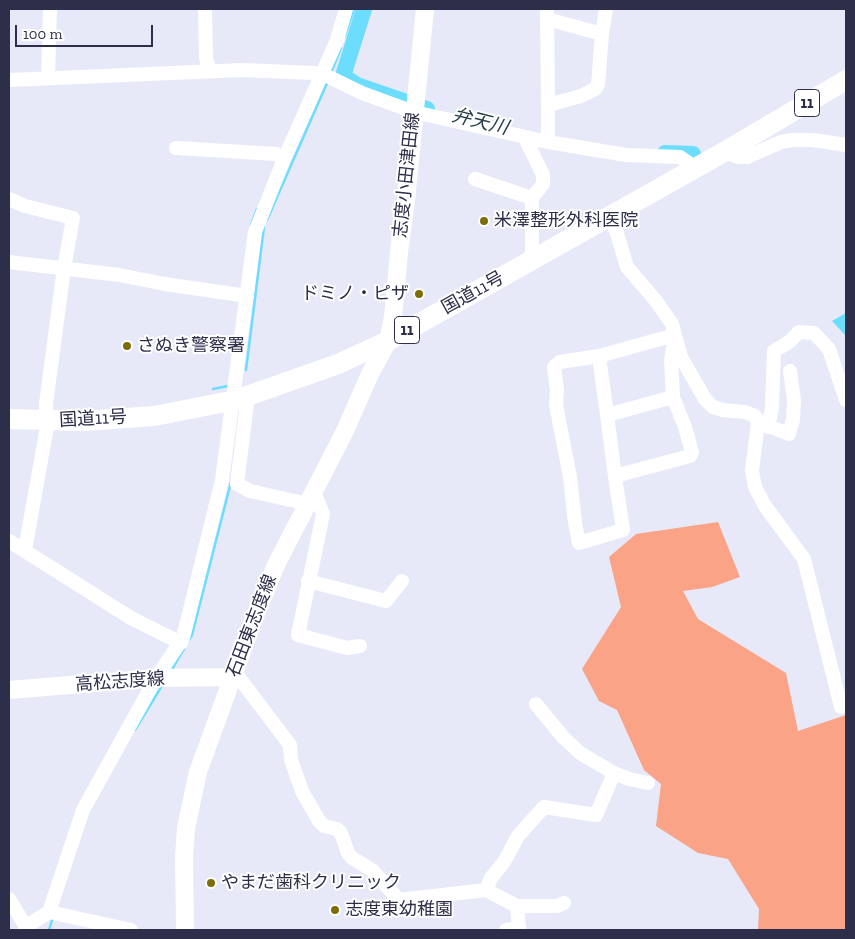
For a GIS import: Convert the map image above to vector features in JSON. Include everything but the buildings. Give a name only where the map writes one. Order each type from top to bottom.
[{"type":"highway","name":"国道11号","points":[[9,419],[84,422],[154,416],[240,398],[338,364],[388,341],[696,168],[846,80]]},
{"type":"main road","name":"志度小田津田線","points":[[388,341],[393,317],[426,9]]},
{"type":"main road","name":"石田東志度線","points":[[185,930],[184,857],[186,828],[198,772],[233,674],[276,565],[346,431],[370,374],[388,341]]},
{"type":"main road","name":"高松志度線","points":[[9,690],[233,674]]},
{"type":"street","points":[[48,78],[50,9]]},
{"type":"street","points":[[205,9],[206,58],[210,71]]},
{"type":"street","points":[[346,9],[337,40],[284,159],[255,232],[247,296],[240,398],[237,484],[250,491],[311,497],[323,514],[298,635],[347,648],[360,646]]},
{"type":"street","points":[[548,105],[581,96],[595,89],[598,84],[606,9]]},
{"type":"street","points":[[548,142],[547,14],[602,34]]},
{"type":"street","points":[[9,80],[210,71],[280,70],[322,74],[362,93],[414,112],[548,142],[626,155],[680,157],[696,168]]},
{"type":"street","points":[[526,138],[543,175],[543,184],[532,198],[532,259]]},
{"type":"street","points":[[724,152],[738,157],[747,157],[781,142],[792,140],[813,140],[846,145]]},
{"type":"street","points":[[176,148],[276,154],[284,159]]},
{"type":"street","points":[[475,179],[532,198]]},
{"type":"street","points":[[9,199],[25,206],[73,218],[64,268],[46,404],[47,421],[24,550]]},
{"type":"street","points":[[608,217],[616,230],[627,267],[663,310],[672,324],[681,357],[706,399],[713,407],[745,412],[755,416],[763,425],[789,434],[793,420],[794,400],[790,371]]},
{"type":"street","points":[[9,262],[119,275],[247,296]]},
{"type":"street","points":[[841,707],[804,559],[765,506],[755,487],[752,472],[763,425],[772,408],[774,351],[789,342],[798,332],[814,334],[829,349],[846,400]]},
{"type":"street","points":[[599,356],[623,530],[579,543],[570,477],[556,405],[558,390],[554,366],[560,362],[599,356],[675,335]]},
{"type":"street","points":[[615,476],[690,456],[692,452],[673,397],[671,360],[675,335]]},
{"type":"street","points":[[607,415],[673,397]]},
{"type":"street","points":[[9,899],[27,928],[49,912],[83,810],[156,678],[181,644],[188,622],[240,398]]},
{"type":"street","points":[[9,541],[131,618],[181,644]]},
{"type":"street","points":[[308,581],[386,601],[402,581]]},
{"type":"street","points":[[233,674],[290,745],[291,760],[302,791],[318,821],[324,826],[337,829],[341,833],[348,853],[352,858],[372,870],[399,900],[486,890],[517,906],[557,906],[564,903]]},
{"type":"street","points":[[536,704],[562,737],[580,753],[614,773],[629,779],[648,783]]},
{"type":"street","points":[[486,890],[491,878],[504,862],[518,836],[544,808],[596,815],[614,773]]},
{"type":"street","points":[[506,930],[519,928],[517,906]]},
{"type":"street","points":[[49,912],[131,930]]},
{"type":"shaded area","points":[[718,522],[740,577],[712,587],[683,591],[698,619],[786,673],[798,731],[846,715],[846,930],[758,930],[759,909],[728,859],[698,853],[656,826],[661,784],[644,770],[617,710],[599,701],[582,669],[621,607],[609,557],[636,534]]},
{"type":"water","points":[[846,313],[846,336],[832,321]]},
{"type":"waterway","points":[[345,36],[354,9]]},
{"type":"waterway","name":"弁天川","points":[[364,9],[343,76],[357,85],[427,109]]},
{"type":"waterway","points":[[331,73],[341,48]]},
{"type":"waterway","points":[[267,220],[328,81]]},
{"type":"waterway","name":"弁天川","points":[[665,153],[693,154]]},
{"type":"waterway","points":[[251,225],[257,209]]},
{"type":"waterway","points":[[246,370],[264,227]]},
{"type":"waterway","points":[[213,389],[228,386]]},
{"type":"waterway","points":[[189,640],[192,635],[231,482]]},
{"type":"waterway","points":[[171,671],[185,647]]},
{"type":"waterway","points":[[135,730],[163,684]]},
{"type":"waterway","points":[[49,930],[53,917]]},
{"type":"place","name":"米澤整形外科医院","points":[[484,221]]},
{"type":"place","name":"ドミノ・ピザ","points":[[419,294]]},
{"type":"place","name":"さぬき警察署","points":[[127,346]]},
{"type":"place","name":"やまだ歯科クリニック","points":[[211,883]]},
{"type":"place","name":"志度東幼稚園","points":[[335,910]]}]
